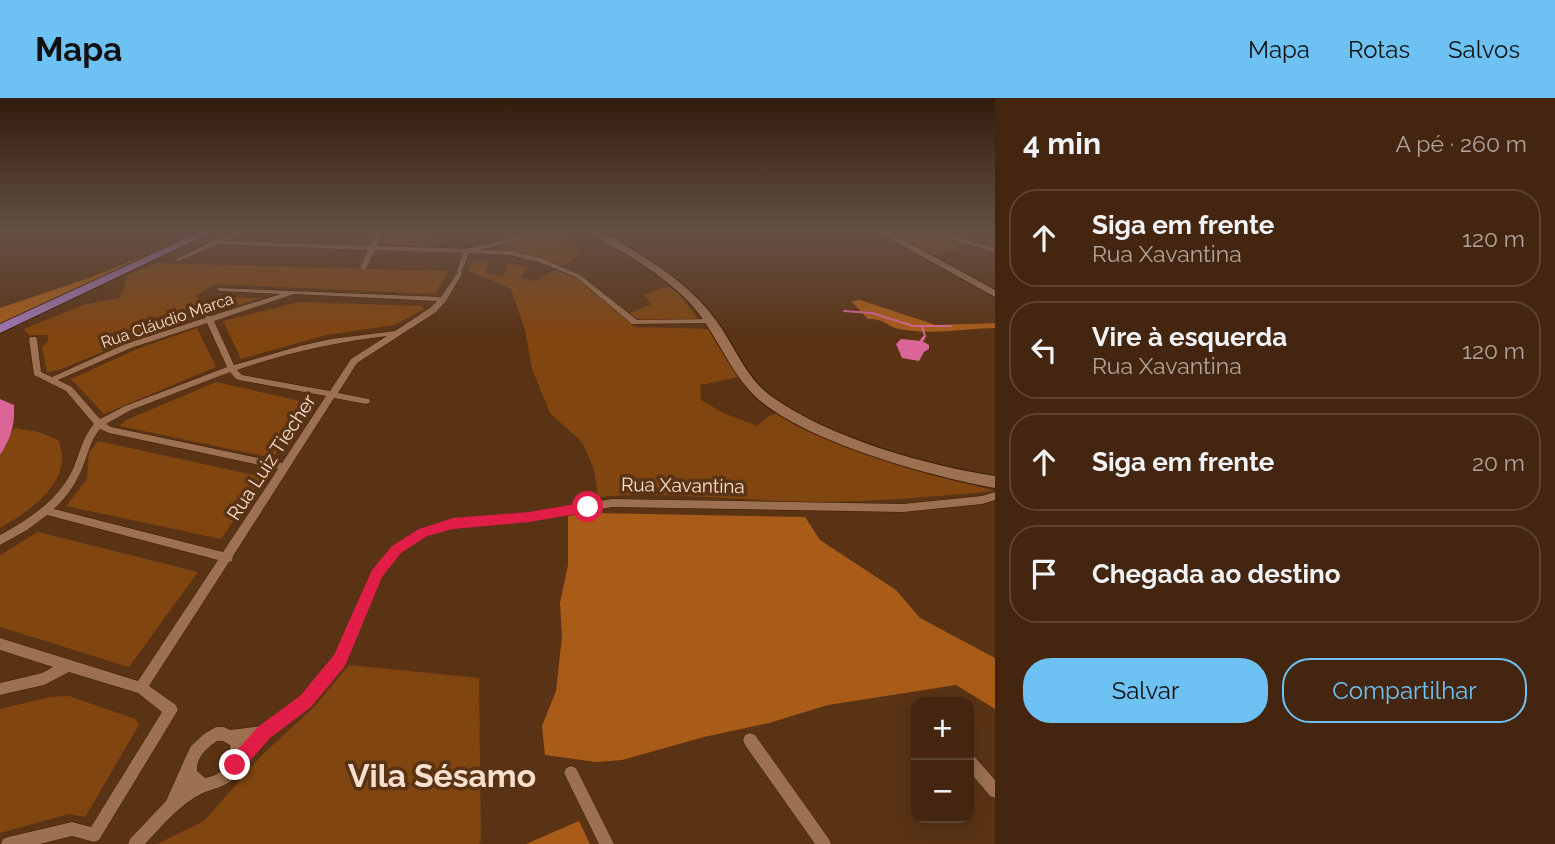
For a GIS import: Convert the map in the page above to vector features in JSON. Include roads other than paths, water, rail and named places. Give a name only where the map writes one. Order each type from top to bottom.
[{"type":"main road","points":[[0,329],[143,267]]},
{"type":"main road","points":[[649,267],[677,285],[712,321],[748,380],[764,397],[784,410],[840,436],[921,466],[972,480],[995,482]]},
{"type":"main road","points":[[946,267],[994,293]]},
{"type":"street","name":"Rua Luiz Tiecher","points":[[141,688],[354,361],[433,310],[443,299],[461,267]]},
{"type":"street","points":[[557,267],[578,276],[635,322],[712,321]]},
{"type":"street","points":[[220,289],[443,299]]},
{"type":"street","name":"Rua Cláudio Marca","points":[[54,379],[128,346],[291,293]]},
{"type":"street","points":[[209,318],[232,369],[239,377],[366,401]]},
{"type":"street","points":[[0,540],[46,511],[63,493],[77,470],[86,439],[99,424],[182,386],[285,352],[349,336],[394,333]]},
{"type":"street","points":[[33,339],[37,373],[54,379],[69,389],[99,424],[109,429],[284,467]]},
{"type":"street","name":"Rua Xavantina","points":[[235,765],[265,732],[305,701],[340,661],[377,574],[397,550],[423,532],[453,523],[529,517],[612,503],[903,508],[982,500],[995,496]]},
{"type":"street","points":[[46,511],[228,558]]},
{"type":"street","points":[[0,645],[141,688],[172,710],[93,835],[72,829],[8,844]]},
{"type":"street","points":[[0,690],[44,679],[67,666]]},
{"type":"street","points":[[172,805],[194,752],[208,738],[224,734],[231,736],[265,732]]},
{"type":"street","points":[[135,844],[172,805],[204,785],[218,783],[235,765],[238,748],[231,736]]},
{"type":"street","points":[[750,740],[824,844]]},
{"type":"street","points":[[190,766],[193,779],[204,785]]},
{"type":"street","points":[[974,767],[995,791]]},
{"type":"street","points":[[571,774],[607,844]]},
{"type":"waterway","points":[[844,311],[872,313],[913,326],[951,326]]},
{"type":"waterway","points":[[922,327],[925,336],[922,339]]},
{"type":"waterway","points":[[921,341],[924,338]]},
{"type":"district","name":"Vila Sésamo","points":[[442,776]]}]
